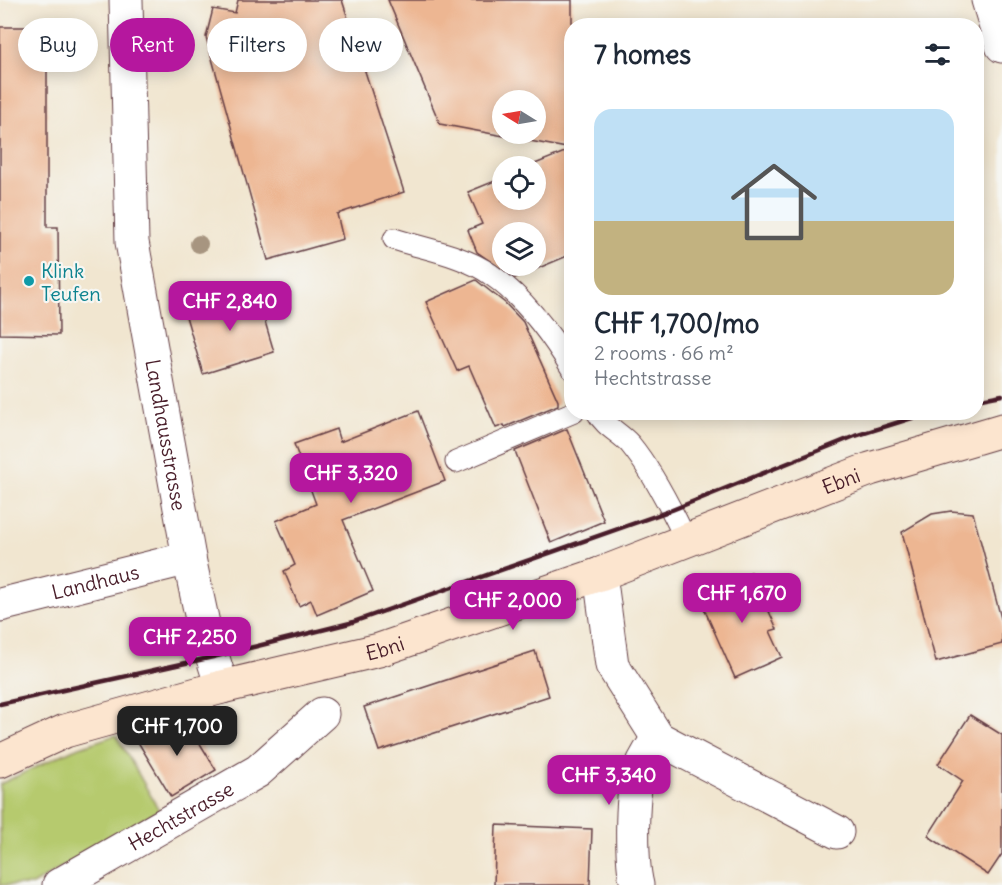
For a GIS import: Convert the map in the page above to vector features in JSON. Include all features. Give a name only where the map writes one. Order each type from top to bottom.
[{"type":"main road","name":"Ebni","points":[[0,761],[64,731],[222,687],[379,650],[600,574],[870,469],[1002,430]]},
{"type":"street","name":"Landhausstrasse","points":[[126,0],[132,242],[189,558],[205,633],[222,687]]},
{"type":"street","points":[[988,0],[1002,46]]},
{"type":"street","name":"Landhaus","points":[[0,605],[189,558]]},
{"type":"street","points":[[600,574],[612,665],[658,738],[837,832]]},
{"type":"street","name":"Hechtstrasse","points":[[59,885],[258,771],[322,714]]},
{"type":"street","points":[[637,885],[633,872],[634,794],[638,773],[658,738]]},
{"type":"lane","points":[[394,239],[469,263],[490,273],[522,300],[564,358]]},
{"type":"lane","points":[[456,462],[564,416]]},
{"type":"lane","points":[[601,420],[629,444],[672,510],[686,540]]},
{"type":"green space","points":[[116,735],[159,810],[32,885],[0,885],[0,784],[74,749]]},
{"type":"building","points":[[238,0],[342,0],[348,18],[319,18],[319,72],[365,72],[404,192],[337,214],[343,239],[268,260],[216,72],[307,72],[307,18],[211,18],[213,9],[235,13]]},
{"type":"building","points":[[388,0],[572,0],[572,18],[564,18],[564,147],[546,144],[546,90],[492,90],[492,134],[440,124],[403,36],[403,18],[396,18]]},
{"type":"building","name":"Klink Teufen","points":[[0,27],[18,27],[18,72],[47,72],[47,227],[58,227],[59,335],[0,334]]},
{"type":"building","points":[[564,152],[564,257],[546,265],[546,222],[492,222],[492,262],[477,252],[468,230],[482,224],[468,192],[492,182],[492,210],[546,210],[546,160]]},
{"type":"building","points":[[476,280],[505,303],[523,322],[558,401],[558,405],[505,427],[504,425],[496,428],[469,366],[457,371],[426,302]]},
{"type":"building","points":[[256,291],[274,352],[203,374],[185,313]]},
{"type":"building","points":[[418,411],[445,481],[343,520],[373,591],[317,615],[311,600],[299,606],[284,571],[295,565],[276,521],[316,504],[294,444],[336,429],[340,442]]},
{"type":"building","points":[[567,429],[604,521],[551,543],[515,451]]},
{"type":"building","points":[[951,511],[973,513],[1002,622],[1002,644],[936,662],[902,532],[932,514]]},
{"type":"building","points":[[751,572],[777,629],[770,631],[782,657],[735,678],[698,595]]},
{"type":"building","points":[[535,651],[549,696],[379,751],[364,707]]},
{"type":"building","points":[[970,715],[1002,735],[1002,854],[988,875],[928,836],[963,781],[938,764]]},
{"type":"building","points":[[184,717],[216,770],[171,797],[138,742]]},
{"type":"building","points":[[496,825],[592,829],[590,885],[494,885]]},
{"type":"railway","points":[[984,398],[1002,395]]},
{"type":"railway","points":[[0,704],[213,657],[350,623],[672,510],[855,436],[906,420]]},
{"type":"place","name":"Klink Teufen","points":[[29,281]]}]
